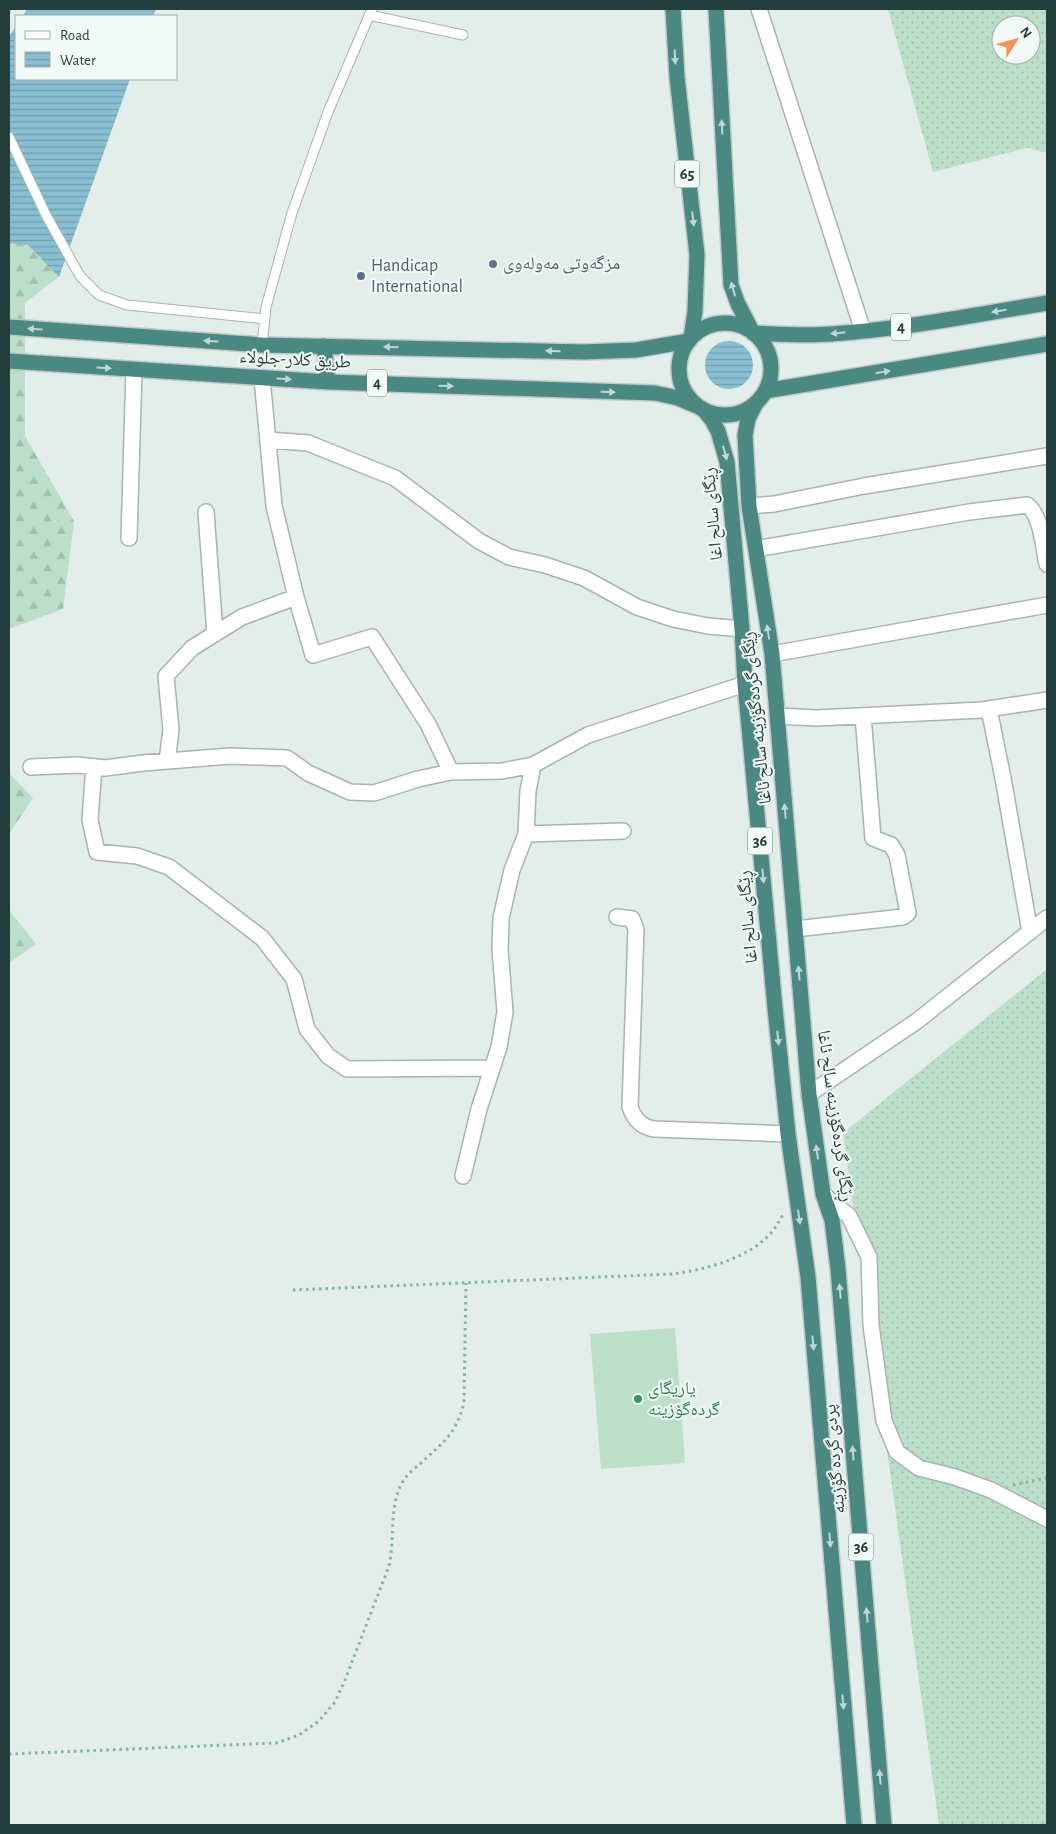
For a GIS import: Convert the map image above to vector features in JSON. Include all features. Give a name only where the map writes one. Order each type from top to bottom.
[{"type":"highway","name":"65","points":[[673,9],[677,77],[697,255],[694,311],[690,339]]},
{"type":"highway","name":"65","points":[[716,9],[731,285],[738,304],[754,333]]},
{"type":"highway","name":"4","points":[[754,333],[830,334],[863,331],[917,325],[1047,303]]},
{"type":"highway","name":"4","points":[[690,339],[704,328],[721,323],[738,325],[754,333],[768,354],[771,366],[770,379],[766,391],[756,403],[736,414],[725,415],[714,414],[700,408]]},
{"type":"highway","name":"طريق كلار-جلولاء","points":[[9,327],[262,345],[583,352],[636,350],[690,339]]},
{"type":"highway","points":[[690,339],[682,351],[679,362],[679,375],[688,397],[700,408]]},
{"type":"highway","points":[[766,391],[1047,344]]},
{"type":"highway","points":[[324,346],[328,382]]},
{"type":"highway","name":"طريق كلار-جلولاء","points":[[9,361],[328,382],[655,393],[678,398],[700,408]]},
{"type":"highway","name":"ڕێگای گردەگۆزینە سالح ئاغا","points":[[756,403],[748,419],[745,435],[749,506],[772,654],[809,1094],[823,1194],[832,1220],[838,1269]]},
{"type":"highway","name":"ڕێگای سالح اغا","points":[[700,408],[712,420],[718,431],[727,462],[745,684],[788,1134],[808,1277],[854,1825]]},
{"type":"highway","points":[[796,1196],[823,1194]]},
{"type":"highway","name":"پردی گردە گۆزینە","points":[[838,1269],[884,1825]]},
{"type":"street","points":[[759,9],[863,331]]},
{"type":"street","points":[[129,538],[134,370]]},
{"type":"street","points":[[262,378],[274,506],[296,597],[313,655],[372,637],[428,724],[451,772]]},
{"type":"street","points":[[269,440],[308,443],[395,478],[478,541],[509,557],[545,565],[584,578],[637,607],[673,619],[708,626],[742,629]]},
{"type":"street","points":[[749,506],[774,504],[864,486],[1047,456]]},
{"type":"street","points":[[756,549],[969,512],[1027,505],[1033,510],[1037,518],[1047,564]]},
{"type":"street","points":[[206,512],[215,634]]},
{"type":"street","points":[[167,761],[171,730],[166,676],[192,648],[242,617],[296,597]]},
{"type":"street","points":[[772,654],[1047,605]]},
{"type":"street","points":[[31,767],[78,765],[105,768],[230,756],[287,758],[308,773],[350,792],[374,794],[418,779],[451,772],[502,771],[533,766],[588,735],[745,684]]},
{"type":"street","points":[[777,716],[818,718],[988,710],[1047,700]]},
{"type":"street","points":[[988,710],[1003,778],[1030,932]]},
{"type":"street","points":[[795,929],[902,917],[908,913],[897,855],[890,845],[873,838],[863,716]]},
{"type":"street","points":[[463,1176],[480,1109],[499,1047],[505,1012],[500,949],[501,918],[512,870],[526,834],[528,791],[533,766]]},
{"type":"street","points":[[94,767],[90,820],[97,852],[137,856],[169,867],[262,938],[294,979],[307,1029],[328,1056],[347,1069],[492,1068]]},
{"type":"street","points":[[526,834],[623,831]]},
{"type":"street","points":[[617,918],[632,919],[636,929],[630,1107],[636,1119],[647,1128],[654,1129],[788,1134]]},
{"type":"street","points":[[809,1094],[917,1021],[1047,918]]},
{"type":"street","points":[[823,1194],[849,1216],[869,1257],[871,1326],[884,1422],[897,1452],[919,1468],[955,1477],[991,1490],[1047,1519]]},
{"type":"lane","points":[[262,345],[266,308],[292,213],[328,112],[371,12],[463,35]]},
{"type":"lane","points":[[9,137],[46,215],[80,276],[99,294],[127,305],[265,319]]},
{"type":"path","points":[[293,1290],[672,1274],[699,1270],[725,1262],[748,1250],[770,1234],[796,1196]]},
{"type":"path","points":[[9,1754],[276,1743],[299,1735],[319,1721],[335,1702],[345,1680],[389,1566],[392,1552],[394,1504],[397,1492],[403,1480],[449,1437],[459,1421],[464,1403],[466,1283]]},
{"type":"path","points":[[991,1490],[1047,1478]]},
{"type":"green space","points":[[888,9],[1047,9],[1047,153],[1027,148],[933,172]]},
{"type":"green space","points":[[9,241],[25,243],[61,275],[25,303],[25,436],[74,521],[63,609],[9,629]]},
{"type":"green space","points":[[9,773],[33,798],[9,834]]},
{"type":"green space","points":[[9,910],[36,944],[9,963]]},
{"type":"green space","points":[[1047,969],[1047,1825],[939,1825],[843,1133]]},
{"type":"green space","name":"یاریگای گردەگۆزینە","points":[[675,1328],[685,1463],[601,1469],[590,1334]]},
{"type":"water","points":[[27,9],[156,9],[153,15],[24,15]]},
{"type":"water","points":[[15,28],[15,80],[130,80],[59,277],[28,245],[9,243],[9,37]]},
{"type":"water","points":[[729,341],[738,343],[746,348],[751,356],[753,365],[751,374],[746,382],[738,387],[729,389],[720,387],[712,382],[707,374],[705,365],[707,356],[712,348],[720,343]]},
{"type":"place","name":"مزگەوتی مەولەوی","points":[[493,264]]},
{"type":"place","name":"Handicap International","points":[[361,276]]},
{"type":"place","name":"یاریگای گردەگۆزینە","points":[[638,1399]]}]
